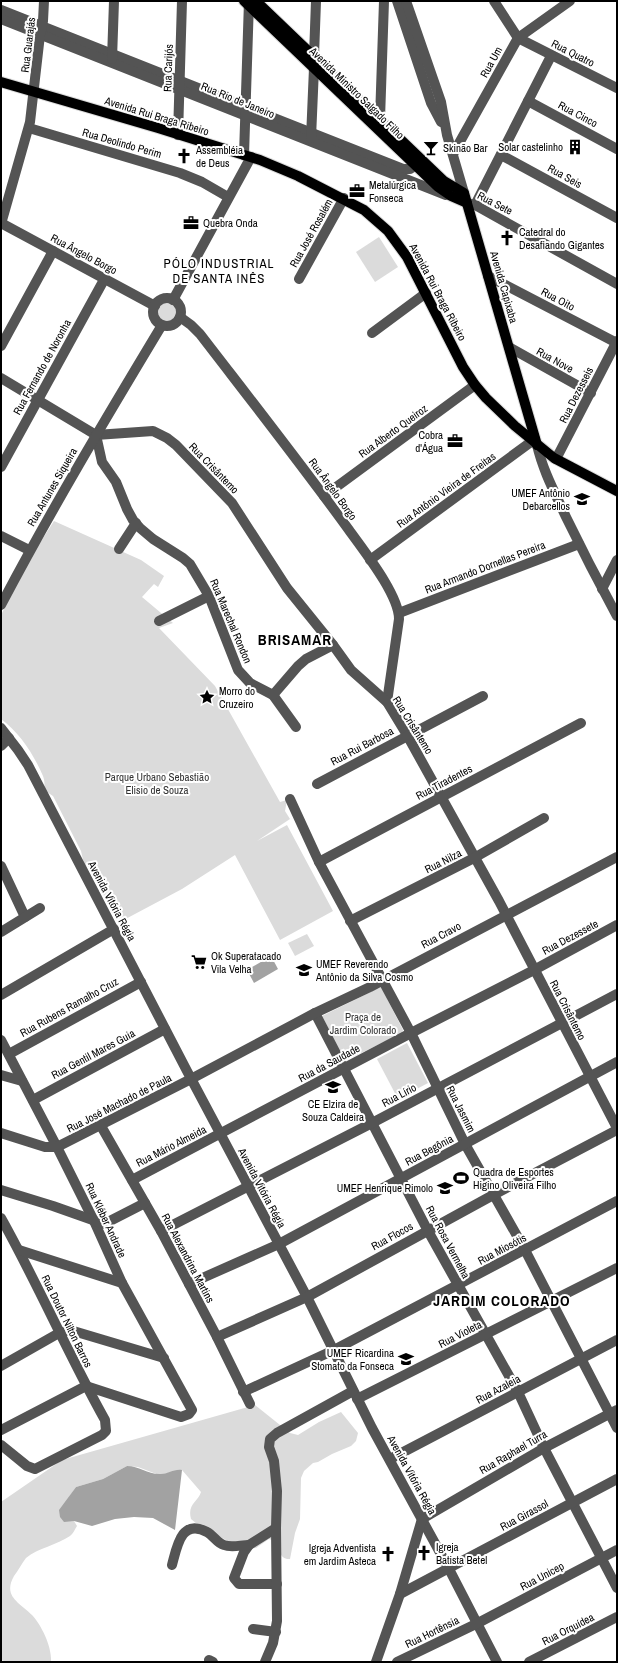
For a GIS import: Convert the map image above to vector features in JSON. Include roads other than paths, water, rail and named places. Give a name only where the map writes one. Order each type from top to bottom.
[{"type":"main road","name":"Avenida Ministro Salgado Filho","points":[[250,2],[314,56],[444,181],[466,200]]},
{"type":"main road","name":"Avenida Ministro Salgado Filho","points":[[250,2],[314,68],[443,191],[466,200]]},
{"type":"main road","name":"Avenida Rui Braga Ribeiro","points":[[1,82],[247,156],[298,176],[344,198],[364,210],[388,231],[408,257],[463,367],[475,385],[500,412],[556,459],[617,491]]},
{"type":"main road","name":"Avenida Capixaba","points":[[466,200],[535,442]]},
{"type":"street","name":"Rua Guarajás","points":[[1,224],[29,127],[44,1]]},
{"type":"street","points":[[112,58],[114,1]]},
{"type":"street","name":"Rua Carijós","points":[[178,135],[182,1]]},
{"type":"street","points":[[314,56],[316,1]]},
{"type":"street","points":[[380,120],[384,1]]},
{"type":"street","name":"Avenida Capixaba","points":[[397,1],[432,103],[447,134]]},
{"type":"street","name":"Avenida Capixaba","points":[[406,1],[441,102],[447,134],[466,200]]},
{"type":"street","points":[[494,1],[518,38]]},
{"type":"street","name":"Rua Um","points":[[453,154],[518,38],[570,1]]},
{"type":"street","points":[[173,300],[228,197],[247,156],[246,111],[250,2]]},
{"type":"street","name":"Rua Rio de Janeiro","points":[[1,10],[41,30],[466,200]]},
{"type":"street","name":"Rua Rio de Janeiro","points":[[1,19],[41,30]]},
{"type":"street","name":"Rua Quatro","points":[[518,38],[617,88]]},
{"type":"street","points":[[466,200],[501,155],[551,56]]},
{"type":"street","points":[[311,137],[314,68]]},
{"type":"street","name":"Rua Cinco","points":[[528,101],[617,149]]},
{"type":"street","name":"Rua Deolindo Perim","points":[[29,127],[180,173],[202,182],[228,197]]},
{"type":"street","name":"Rua Rio de Janeiro","points":[[311,137],[403,169],[410,169],[415,165]]},
{"type":"street","name":"Rua Seis","points":[[501,155],[617,218]]},
{"type":"street","name":"Rua José Rosalém","points":[[299,279],[344,198]]},
{"type":"street","name":"Rua Sete","points":[[466,200],[617,284]]},
{"type":"street","name":"Rua Ângelo Borgo","points":[[1,224],[105,278],[155,306]]},
{"type":"street","points":[[1,346],[53,251]]},
{"type":"street","name":"Rua Oito","points":[[488,276],[617,342]]},
{"type":"street","name":"Rua Fernando de Noronha","points":[[1,467],[105,278]]},
{"type":"street","points":[[372,333],[426,293]]},
{"type":"street","points":[[163,299],[173,300],[179,306],[181,312],[180,318],[172,325],[162,325],[157,322],[154,317],[153,312],[155,306],[163,299]]},
{"type":"street","name":"Rua Ângelo Borgo","points":[[180,318],[191,325],[200,334],[324,496],[370,560],[392,595],[399,613],[387,702]]},
{"type":"street","name":"Rua Antunes Siqueira","points":[[1,605],[29,550],[162,325]]},
{"type":"street","name":"Rua Dezesseis","points":[[556,459],[617,342]]},
{"type":"street","name":"Rua Nove","points":[[509,348],[590,393]]},
{"type":"street","points":[[1,378],[96,435]]},
{"type":"street","name":"Rua Alberto Queiroz","points":[[324,496],[475,385]]},
{"type":"street","name":"Rua Crisântemo","points":[[96,435],[153,431],[167,438],[232,503],[287,588],[333,644],[351,670],[387,702],[407,735],[505,915],[617,1129]]},
{"type":"street","name":"Rua Marechal Rondon","points":[[96,435],[102,462],[116,482],[127,509],[136,522],[153,539],[187,560],[209,596],[238,670],[250,683],[273,696],[296,727]]},
{"type":"street","points":[[535,442],[547,478],[579,544],[617,616]]},
{"type":"street","name":"Rua Antônio Vieira de Freitas","points":[[370,560],[535,442]]},
{"type":"street","points":[[118,549],[136,522]]},
{"type":"street","points":[[1,536],[29,550]]},
{"type":"street","name":"Rua Armando Dornellas Pereira","points":[[399,613],[579,544]]},
{"type":"street","points":[[602,589],[617,560]]},
{"type":"street","points":[[159,621],[209,596]]},
{"type":"street","points":[[273,696],[298,666],[306,659],[333,644]]},
{"type":"street","name":"Rua Rui Barbosa","points":[[317,784],[483,696]]},
{"type":"street","name":"Rua Tiradentes","points":[[319,862],[581,722]]},
{"type":"street","name":"Avenida Vitória Régia","points":[[1,728],[28,765],[114,928],[191,1079],[307,1297],[355,1395],[450,1569],[497,1662]]},
{"type":"street","points":[[1,746],[9,738]]},
{"type":"street","name":"Rua Jasmim","points":[[290,799],[319,862],[381,980],[411,1033],[465,1144],[495,1194],[581,1358],[613,1412],[617,1428]]},
{"type":"street","name":"Rua Nilza","points":[[350,922],[474,858],[544,818]]},
{"type":"street","name":"Rua Cravo","points":[[191,1079],[314,1013],[381,980],[617,857]]},
{"type":"street","points":[[1,866],[25,917]]},
{"type":"street","points":[[1,932],[40,908]]},
{"type":"street","name":"Rua Dezessete","points":[[534,970],[617,925]]},
{"type":"street","points":[[1,995],[114,928]]},
{"type":"street","name":"Rua da Saudade","points":[[221,1134],[411,1033],[534,970]]},
{"type":"street","name":"Rua Rubens Ramalho Cruz","points":[[9,1054],[141,982]]},
{"type":"street","name":"Rua Lírio","points":[[161,1232],[438,1089],[617,994]]},
{"type":"street","name":"Rua Rosa Vermelha","points":[[314,1013],[428,1231],[518,1392],[572,1504],[617,1588]]},
{"type":"street","name":"Rua Gentil Mares Guia","points":[[33,1100],[165,1029]]},
{"type":"street","name":"Rua Kléber Andrade","points":[[1,1040],[58,1148],[122,1282],[192,1410],[189,1414],[181,1417],[86,1386]]},
{"type":"street","name":"Rua Begônia","points":[[189,1284],[279,1244],[617,1062]]},
{"type":"street","points":[[1,1075],[22,1081]]},
{"type":"street","name":"Rua José Machado de Paula","points":[[58,1148],[191,1079]]},
{"type":"street","name":"Rua Alexandrina Martins","points":[[101,1126],[189,1284],[250,1404]]},
{"type":"street","name":"Rua Flocos","points":[[217,1337],[307,1297],[617,1129]]},
{"type":"street","points":[[1,1133],[45,1147],[58,1148]]},
{"type":"street","name":"Rua Mário Almeida","points":[[132,1180],[221,1134]]},
{"type":"street","points":[[1,1190],[104,1224],[145,1203]]},
{"type":"street","name":"Rua Miosótis","points":[[243,1392],[334,1350],[617,1201]]},
{"type":"street","name":"Rua Doutor Nilton Barros","points":[[1,1218],[19,1250],[59,1333],[105,1420],[106,1431],[102,1435],[36,1469],[27,1466],[1,1445]]},
{"type":"street","points":[[19,1250],[122,1282]]},
{"type":"street","name":"Rua Violeta","points":[[276,1528],[277,1491],[274,1461],[269,1446],[270,1439],[277,1433],[485,1335],[617,1268]]},
{"type":"street","points":[[3,1361],[59,1333],[70,1330],[164,1358]]},
{"type":"street","name":"Rua Azaleia","points":[[390,1459],[617,1340]]},
{"type":"street","points":[[1,1430],[86,1386]]},
{"type":"street","name":"Rua Raphael Turra","points":[[422,1518],[544,1448],[613,1412]]},
{"type":"street","name":"Rua Girassol","points":[[400,1594],[450,1569],[617,1479]]},
{"type":"street","points":[[376,1662],[400,1594],[422,1518]]},
{"type":"street","points":[[172,1565],[182,1534],[190,1528],[196,1528],[208,1532],[222,1545],[227,1546],[249,1544],[276,1528]]},
{"type":"street","points":[[265,1662],[276,1632],[276,1528]]},
{"type":"street","points":[[249,1544],[244,1552],[234,1578],[236,1581],[242,1585],[276,1584]]},
{"type":"street","name":"Rua Unicep","points":[[478,1623],[617,1550]]},
{"type":"street","name":"Rua Orquídea","points":[[529,1662],[617,1617]]},
{"type":"street","name":"Rua Hortênsia","points":[[397,1662],[478,1623]]},
{"type":"street","points":[[253,1629],[276,1632]]},
{"type":"place","name":"Solar castelinho","points":[[575,147]]},
{"type":"place","name":"Skinão Bar","points":[[431,148]]},
{"type":"place","name":"Assembléia de Deus","points":[[184,156]]},
{"type":"place","name":"Metalúrgica Fonseca","points":[[357,191]]},
{"type":"place","name":"Quebra Onda","points":[[191,223]]},
{"type":"place","name":"Catedral do Desafiando Gigantes","points":[[507,238]]},
{"type":"place","name":"Cobra d'Água","points":[[455,441]]},
{"type":"place","name":"UMEF Antônio Debarcellos","points":[[582,499]]},
{"type":"place","name":"Morro do Cruzeiro","points":[[207,697]]},
{"type":"place","name":"Ok Superatacado Vila Velha","points":[[199,962]]},
{"type":"place","name":"UMEF Reverendo Antônio da Silva Cosmo","points":[[304,970]]},
{"type":"place","name":"CE Elzira de Souza Caldeira","points":[[333,1087]]},
{"type":"place","name":"Quadra de Esportes Higino Oliveira Filho","points":[[461,1178]]},
{"type":"place","name":"UMEF Henrique Rimolo","points":[[445,1188]]},
{"type":"place","name":"UMEF Ricardina Stomato da Fonseca","points":[[406,1359]]},
{"type":"place","name":"Igreja Batista Betel","points":[[424,1553]]},
{"type":"place","name":"Igreja Adventista em Jardim Asteca","points":[[388,1554]]},
{"type":"district","name":"PÓLO INDUSTRIAL DE SANTA INÊS","points":[[219,270]]},
{"type":"district","name":"BRISAMAR","points":[[295,639]]},
{"type":"district","name":"JARDIM COLORADO","points":[[502,1300]]},
{"type":"park label","name":"Parque Urbano Sebastião Elisio de Souza","points":[[157,783]]},
{"type":"park label","name":"Praça de Jardim Colorado","points":[[363,1023]]}]
